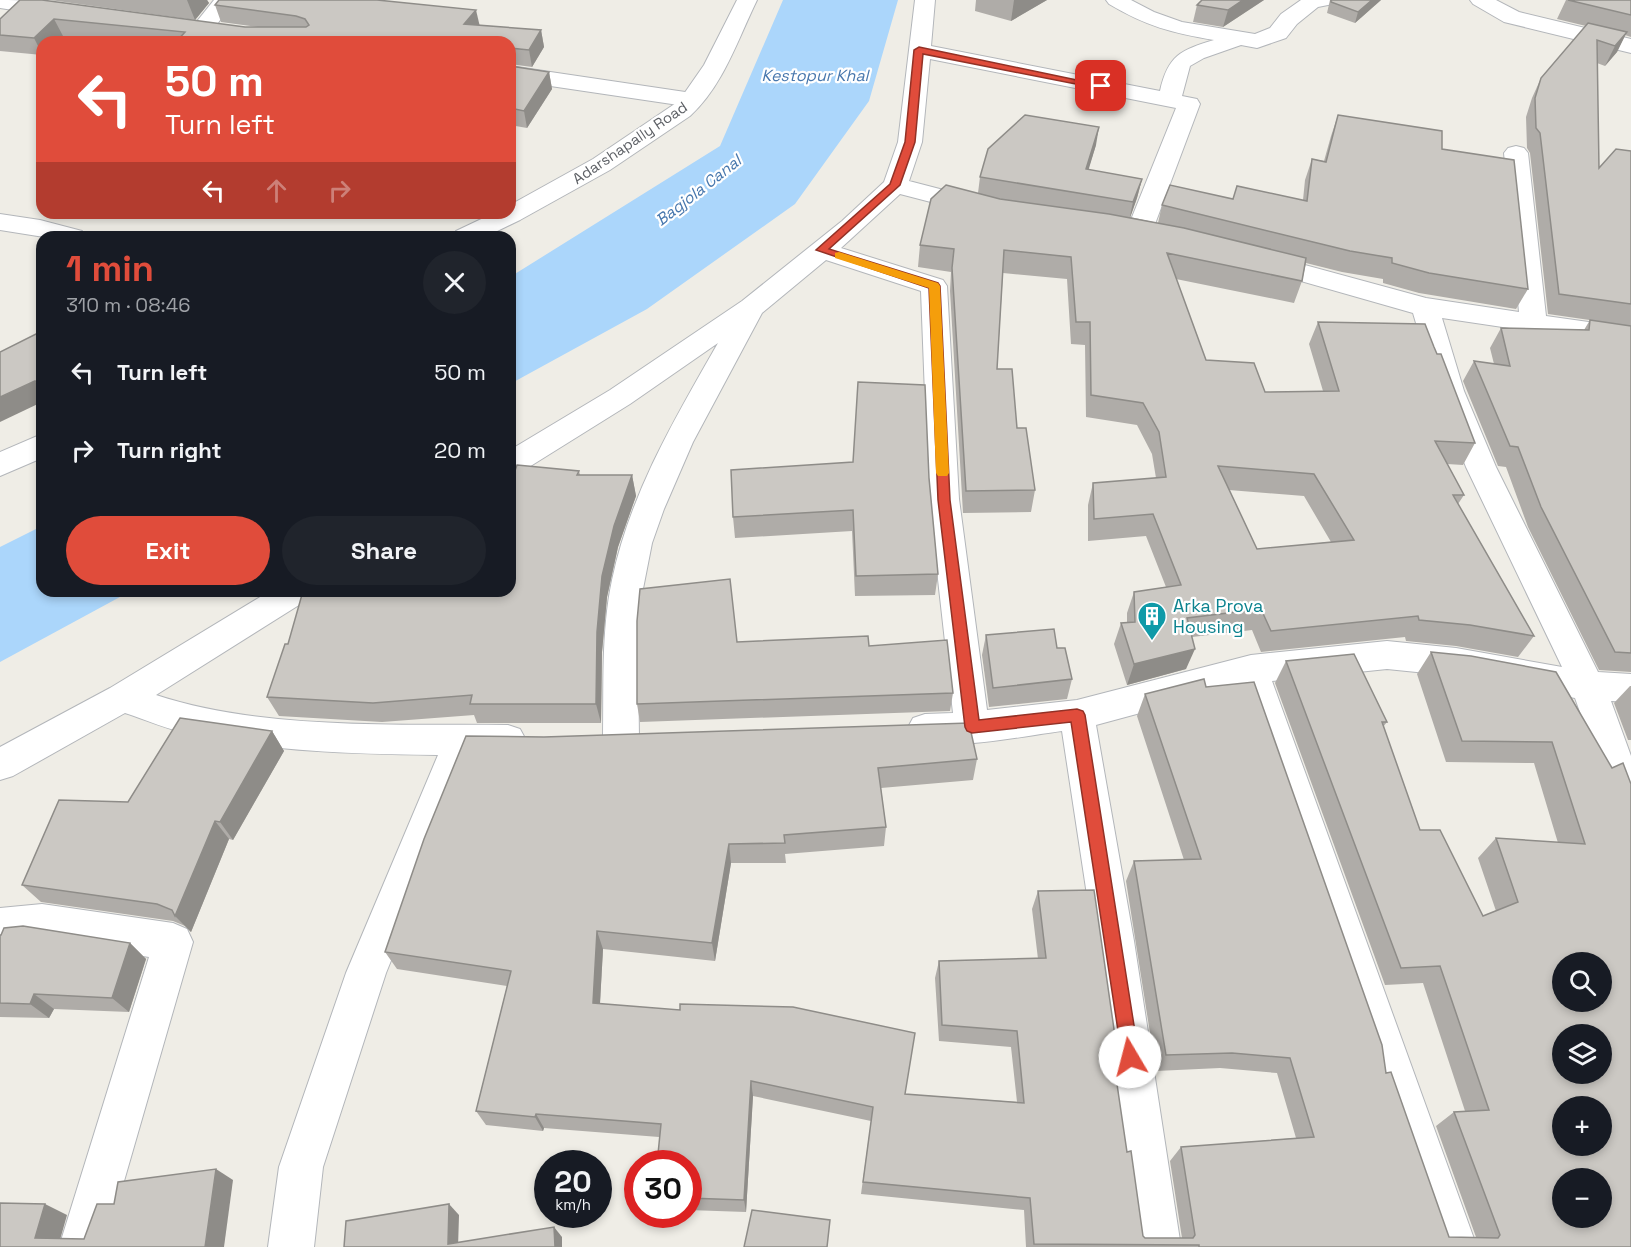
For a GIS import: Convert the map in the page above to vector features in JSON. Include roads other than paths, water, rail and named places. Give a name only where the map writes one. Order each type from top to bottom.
[{"type":"street","points":[[201,30],[225,0]]},
{"type":"street","name":"Adarshapally Road","points":[[516,212],[550,195],[626,149],[673,117],[692,100],[713,68],[747,0]]},
{"type":"street","points":[[516,460],[620,398],[752,307],[895,185],[910,142],[925,0]]},
{"type":"street","points":[[1116,0],[1146,17],[1178,28],[1257,41],[1278,33],[1289,19],[1312,2],[1326,0]]},
{"type":"street","points":[[1480,0],[1512,17],[1631,46]]},
{"type":"street","points":[[0,3],[38,4],[73,14]]},
{"type":"street","points":[[178,27],[223,32]]},
{"type":"street","points":[[1169,100],[1178,68],[1187,56],[1226,45],[1238,38]]},
{"type":"street","points":[[919,50],[1189,104],[1138,232]]},
{"type":"street","points":[[516,74],[692,100]]},
{"type":"street","points":[[1516,153],[1533,321]]},
{"type":"street","points":[[895,185],[997,211]]},
{"type":"street","name":"Adarshapally Road","points":[[477,231],[501,219]]},
{"type":"street","points":[[0,222],[51,231]]},
{"type":"street","points":[[821,250],[934,286],[944,500],[972,727]]},
{"type":"street","points":[[1237,255],[1425,307],[1631,337]]},
{"type":"street","points":[[621,740],[622,637],[628,579],[646,512],[678,442],[752,307]]},
{"type":"street","points":[[1425,307],[1450,391],[1481,467],[1588,686],[1631,805]]},
{"type":"street","points":[[0,465],[36,448]]},
{"type":"street","points":[[0,765],[122,698],[286,597]]},
{"type":"street","points":[[892,730],[972,727],[1077,715],[1251,669],[1388,655],[1456,662],[1588,686],[1631,688]]},
{"type":"street","points":[[1251,669],[1454,1247]]},
{"type":"street","points":[[122,698],[189,719],[245,729],[335,739],[540,741]]},
{"type":"street","points":[[1077,715],[1114,941],[1158,1247]]},
{"type":"street","points":[[586,740],[654,739]]},
{"type":"street","points":[[291,1247],[301,1167],[362,985],[462,740]]},
{"type":"street","points":[[0,926],[42,922],[172,942],[82,1247]]},
{"type":"water","name":"Kestopur Khal","points":[[783,0],[898,0],[869,101],[795,204],[647,309],[516,381],[516,273],[720,146]]},
{"type":"water","points":[[36,529],[36,597],[120,597],[0,662],[0,547]]},
{"type":"place","name":"Arka Prova Housing","points":[[1152,642]]},
{"type":"water label","name":"Bagjola Canal","points":[[698,190]]}]
